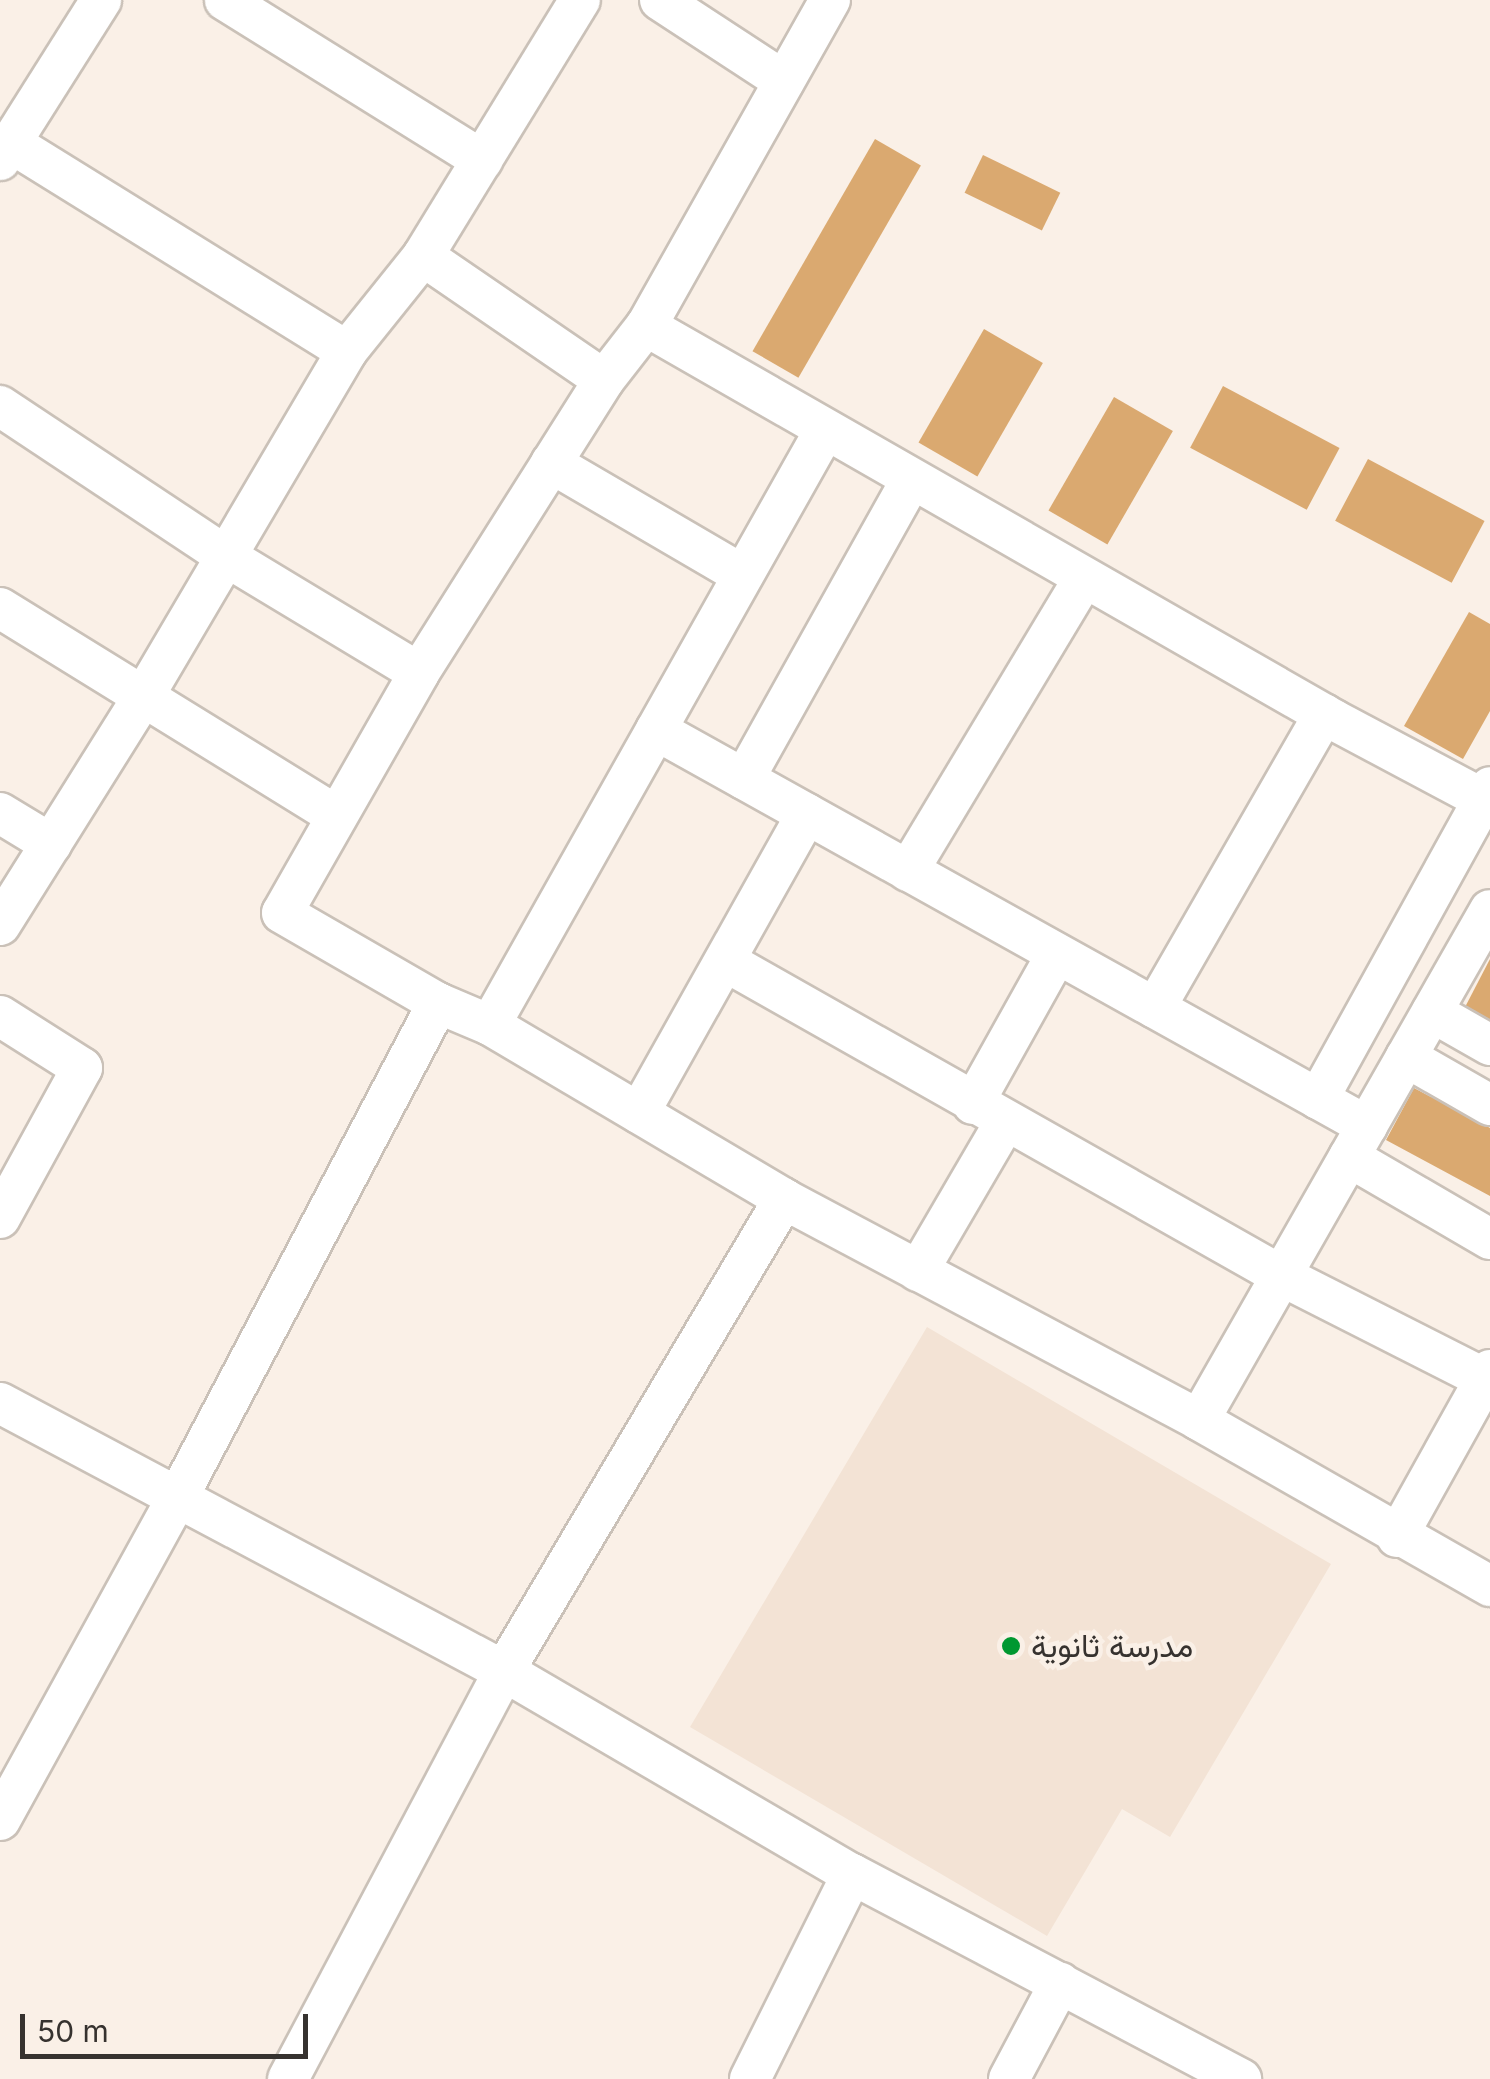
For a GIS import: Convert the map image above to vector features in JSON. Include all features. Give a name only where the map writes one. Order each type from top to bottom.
[{"type":"street","points":[[102,0],[5,151],[347,351]]},
{"type":"street","points":[[226,0],[482,160]]},
{"type":"street","points":[[0,925],[145,694],[347,351],[424,256],[580,0]]},
{"type":"street","points":[[660,0],[784,81]]},
{"type":"street","points":[[830,0],[646,326],[604,380],[419,673],[282,913],[438,1003],[490,1025],[784,1200],[1199,1420],[1397,1537],[1490,1586]]},
{"type":"street","points":[[424,256],[604,380]]},
{"type":"street","points":[[646,326],[1324,714],[1488,796],[1318,1099]]},
{"type":"street","points":[[0,406],[227,557],[419,673]]},
{"type":"street","points":[[490,1025],[824,430]]},
{"type":"street","points":[[551,463],[743,575]]},
{"type":"street","points":[[744,779],[911,480]]},
{"type":"street","points":[[908,871],[1084,578]]},
{"type":"street","points":[[0,608],[337,816]]},
{"type":"street","points":[[1155,1008],[1324,714]]},
{"type":"street","points":[[656,730],[1318,1099],[1358,1142],[1490,1239]]},
{"type":"street","points":[[0,814],[52,844]]},
{"type":"street","points":[[639,1114],[808,814]]},
{"type":"street","points":[[1199,1420],[1488,917]]},
{"type":"street","points":[[918,1270],[1057,954]]},
{"type":"street","points":[[725,961],[1282,1276],[1487,1374],[1397,1537]]},
{"type":"street","points":[[0,1820],[179,1494],[438,1003]]},
{"type":"street","points":[[1432,1012],[1490,1045]]},
{"type":"street","points":[[0,1016],[82,1068],[1,1212]]},
{"type":"street","points":[[1406,1057],[1490,1105]]},
{"type":"street","points":[[288,2079],[504,1671],[784,1200]]},
{"type":"street","points":[[0,1403],[179,1494],[504,1671],[852,1874],[1242,2079]]},
{"type":"street","points":[[750,2079],[852,1874]]},
{"type":"street","points":[[1009,2079],[1060,1982]]},
{"type":"shaded area","name":"مدرسة ثانوية","points":[[927,1327],[1331,1564],[1170,1837],[1122,1809],[1047,1936],[690,1727]]},
{"type":"building","points":[[875,139],[921,166],[798,378],[752,351]]},
{"type":"building","points":[[983,155],[1060,193],[1042,230],[965,193]]},
{"type":"building","points":[[984,329],[1043,363],[977,476],[918,442]]},
{"type":"building","points":[[1223,386],[1340,448],[1307,510],[1190,448]]},
{"type":"building","points":[[1114,397],[1173,431],[1107,544],[1048,510]]},
{"type":"building","points":[[1368,459],[1485,521],[1452,583],[1335,521]]},
{"type":"building","points":[[1469,612],[1490,624],[1490,711],[1463,759],[1404,726]]},
{"type":"building","points":[[1490,959],[1490,1031],[1463,1011]]},
{"type":"building","points":[[1414,1088],[1431,1097],[1434,1090],[1449,1098],[1446,1104],[1490,1128],[1490,1196],[1386,1140]]},
{"type":"place","name":"مدرسة ثانوية","points":[[1011,1646]]}]
